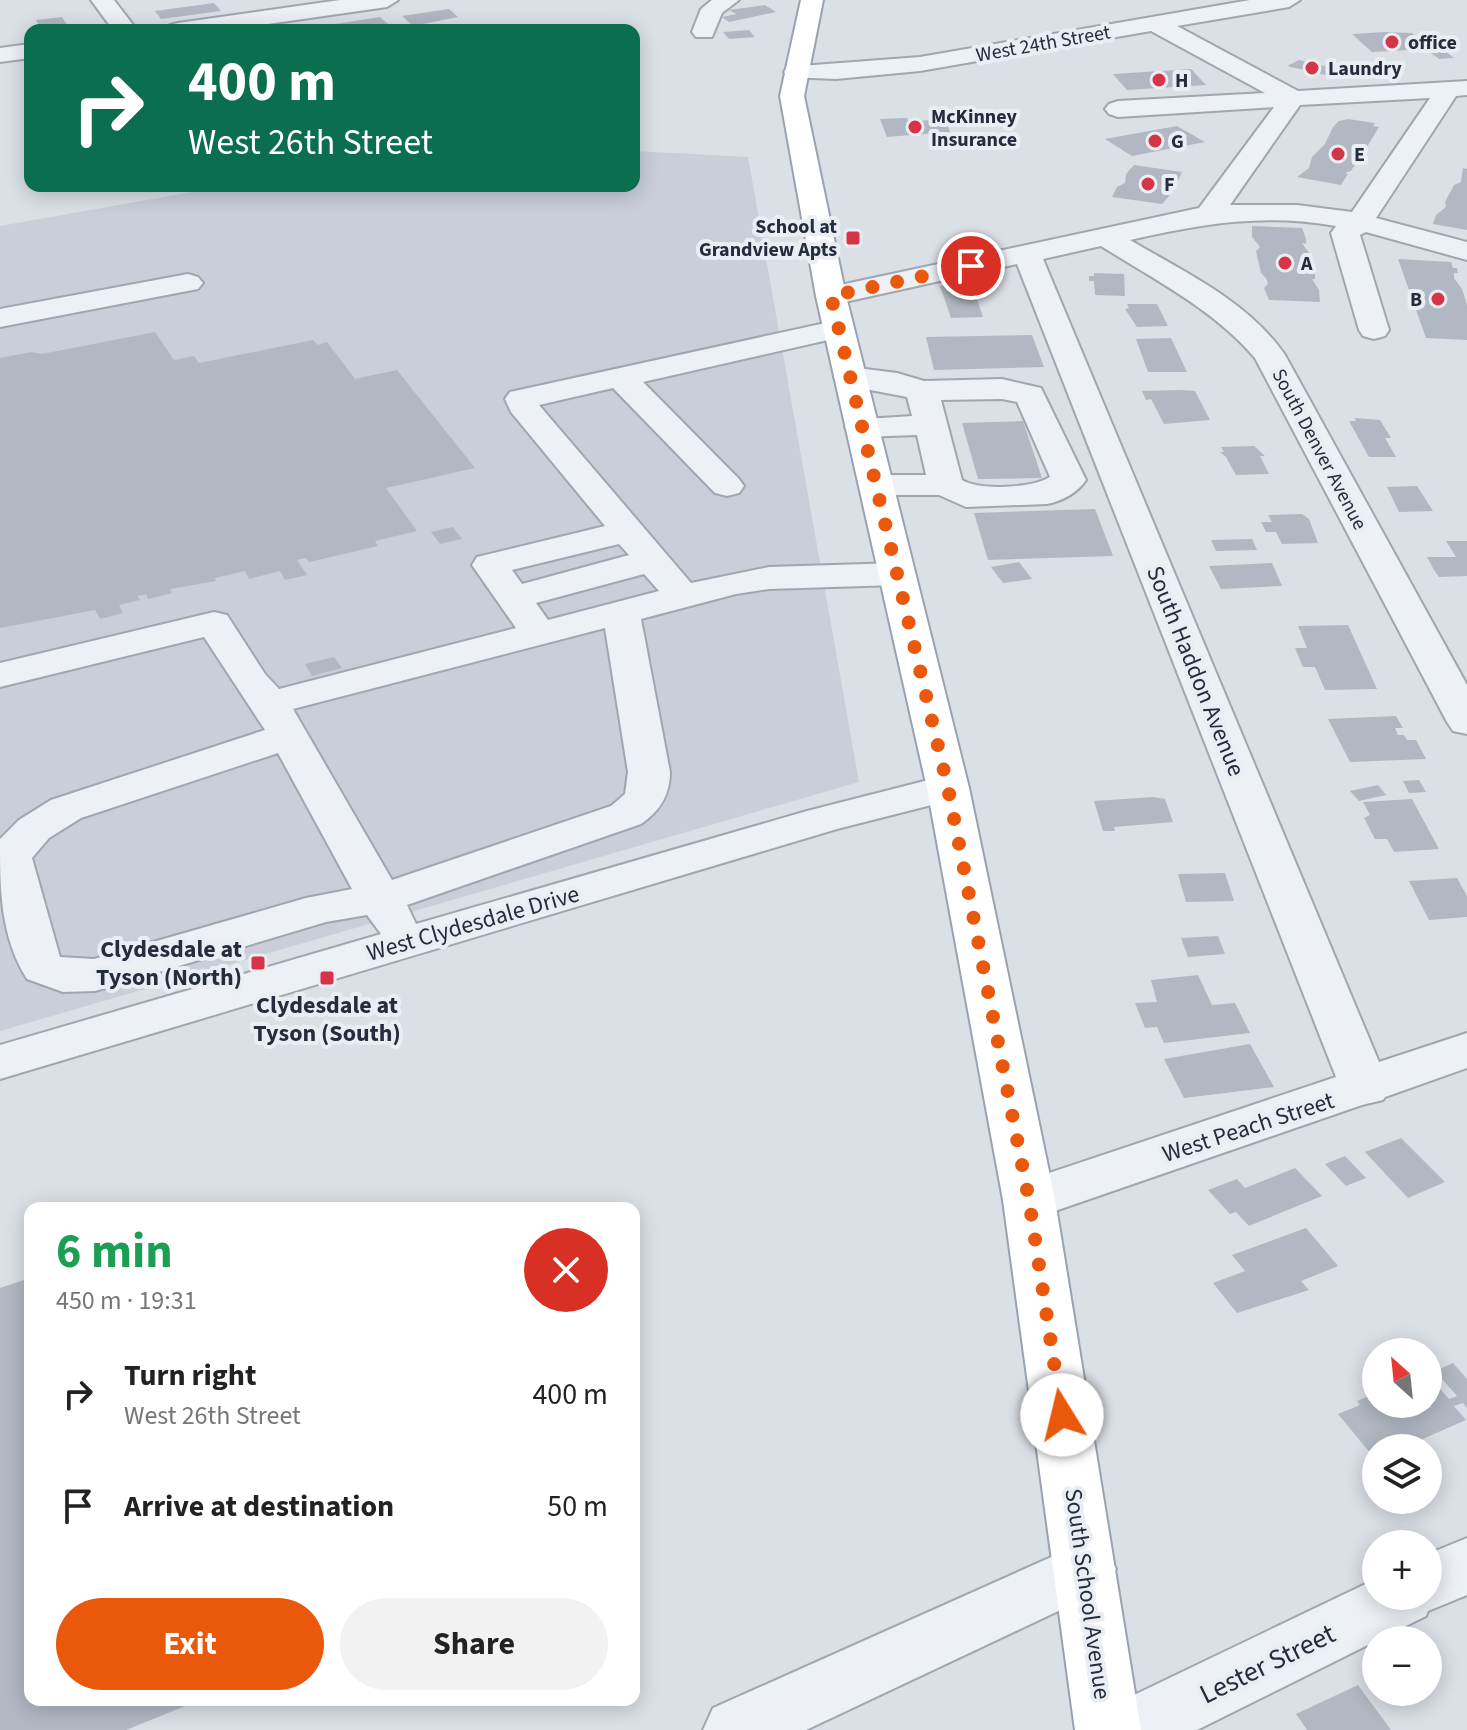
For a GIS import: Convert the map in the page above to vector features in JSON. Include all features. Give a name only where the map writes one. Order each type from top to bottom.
[{"type":"main road","name":"South School Avenue","points":[[812,0],[792,96],[831,296],[948,788],[1029,1200],[1108,1730]]},
{"type":"street","points":[[102,0],[120,24]]},
{"type":"street","points":[[220,24],[387,0]]},
{"type":"street","points":[[704,32],[712,9],[728,0]]},
{"type":"street","name":"West 24th Street","points":[[796,72],[866,70],[920,64],[1289,0]]},
{"type":"street","points":[[1154,23],[1293,98]]},
{"type":"street","points":[[0,55],[24,52]]},
{"type":"street","points":[[1118,109],[1457,89]]},
{"type":"street","points":[[1374,330],[1345,233],[1359,222],[1457,89]]},
{"type":"street","points":[[1209,214],[1293,98]]},
{"type":"street","points":[[831,296],[1209,214],[1287,212],[1359,222],[1467,251]]},
{"type":"street","name":"South Denver Avenue","points":[[1115,235],[1222,311],[1257,340],[1269,355],[1467,722]]},
{"type":"street","name":"South Haddon Avenue","points":[[1027,254],[1365,1088]]},
{"type":"street","points":[[0,318],[188,283]]},
{"type":"street","points":[[683,597],[520,401],[530,395],[839,329]]},
{"type":"street","points":[[619,376],[727,486]]},
{"type":"street","points":[[850,377],[897,383],[922,391],[1002,389],[1030,395],[1069,480],[1047,494],[966,497],[946,485],[876,485]]},
{"type":"street","points":[[922,391],[946,485]]},
{"type":"street","points":[[862,427],[930,425]]},
{"type":"street","points":[[539,634],[490,565],[627,531]]},
{"type":"street","points":[[514,598],[652,560]]},
{"type":"street","points":[[621,613],[649,772],[649,790],[644,803],[626,815],[380,899],[322,908],[95,975],[63,976],[43,968],[36,955],[10,858],[18,843],[40,823],[66,809],[280,720],[539,634],[683,597],[769,578],[897,574]]},
{"type":"street","points":[[0,675],[214,623],[250,681],[280,720],[405,943]]},
{"type":"street","name":"West Clydesdale Drive","points":[[0,1062],[822,820],[948,788]]},
{"type":"street","name":"West Peach Street","points":[[1029,1200],[1365,1088],[1467,1050]]},
{"type":"street","points":[[1442,1577],[1467,1565]]},
{"type":"street","points":[[736,1730],[1085,1569]]},
{"type":"street","name":"Lester Street","points":[[1130,1730],[1375,1610]]},
{"type":"shaded area","points":[[640,151],[748,157],[859,782],[0,1031],[0,226],[192,192],[640,192]]},
{"type":"building","points":[[214,3],[221,11],[161,19],[155,11]]},
{"type":"building","points":[[765,5],[776,12],[729,22],[722,17],[736,14],[729,10]]},
{"type":"building","points":[[449,9],[458,17],[411,24],[402,16]]},
{"type":"building","points":[[62,17],[67,24],[38,24],[36,20]]},
{"type":"building","points":[[380,17],[388,24],[335,24]]},
{"type":"building","points":[[749,30],[755,37],[729,39],[723,32]]},
{"type":"building","name":"office","points":[[1412,33],[1429,49],[1372,52],[1352,34]]},
{"type":"building","points":[[1442,49],[1454,58],[1439,59],[1427,50]]},
{"type":"building","name":"Laundry","points":[[1299,60],[1345,71],[1334,77],[1287,66]]},
{"type":"building","name":"H","points":[[1191,69],[1206,85],[1127,90],[1113,74]]},
{"type":"building","name":"McKinney Insurance","points":[[907,118],[908,121],[946,120],[950,132],[887,137],[880,119]]},
{"type":"building","name":"E","points":[[1348,119],[1375,123],[1373,126],[1379,127],[1367,147],[1363,146],[1361,150],[1364,150],[1351,171],[1345,173],[1348,174],[1341,185],[1297,177],[1309,168],[1312,157],[1325,144],[1333,127],[1339,121]]},
{"type":"building","name":"G","points":[[1177,126],[1205,142],[1132,156],[1105,139]]},
{"type":"building","name":"F","points":[[1134,165],[1182,172],[1178,181],[1167,189],[1171,190],[1170,195],[1162,204],[1112,197],[1117,187],[1125,183],[1126,174]]},
{"type":"building","points":[[1463,168],[1467,169],[1467,230],[1433,224],[1436,215],[1446,207],[1445,202],[1454,185],[1461,182]]},
{"type":"building","name":"A","points":[[1252,226],[1302,228],[1306,244],[1302,243],[1309,253],[1315,275],[1312,279],[1319,290],[1320,302],[1269,300],[1264,288],[1268,284],[1261,273],[1256,251],[1260,247],[1252,237]]},
{"type":"building","name":"B","points":[[1398,259],[1451,262],[1453,268],[1457,268],[1454,278],[1462,289],[1467,305],[1467,340],[1426,338]]},
{"type":"building","points":[[1094,273],[1124,274],[1125,296],[1095,295],[1094,281],[1089,281],[1089,276],[1094,276]]},
{"type":"building","points":[[961,285],[963,291],[974,290],[983,317],[951,318],[940,286]]},
{"type":"building","points":[[1127,304],[1157,304],[1168,326],[1137,327],[1125,309],[1129,308]]},
{"type":"building","points":[[155,332],[174,360],[194,356],[199,363],[313,340],[317,345],[327,342],[355,379],[397,370],[475,468],[386,488],[417,531],[375,541],[378,546],[309,562],[306,558],[297,560],[307,575],[285,580],[280,571],[249,579],[245,571],[215,578],[216,581],[170,589],[172,593],[148,599],[146,594],[137,596],[140,600],[119,605],[123,613],[100,619],[95,610],[0,628],[0,358],[31,352],[42,354]]},
{"type":"building","points":[[1032,335],[1044,367],[934,370],[926,337]]},
{"type":"building","points":[[1171,338],[1187,372],[1148,372],[1136,339]]},
{"type":"building","points":[[1142,391],[1195,391],[1210,420],[1164,424],[1151,399],[1146,400]]},
{"type":"building","points":[[1355,418],[1380,420],[1391,438],[1385,438],[1396,457],[1369,457],[1349,421],[1356,421]]},
{"type":"building","points":[[1023,421],[1042,478],[978,479],[962,423]]},
{"type":"building","points":[[1254,446],[1265,456],[1260,456],[1269,474],[1236,475],[1220,452],[1224,452],[1221,447]]},
{"type":"building","points":[[1417,486],[1433,511],[1399,512],[1387,487]]},
{"type":"building","points":[[1095,509],[1113,556],[988,560],[974,513]]},
{"type":"building","points":[[1302,514],[1309,519],[1318,543],[1282,544],[1276,532],[1266,532],[1261,522],[1272,522],[1268,515]]},
{"type":"building","points":[[453,527],[462,539],[440,544],[431,532]]},
{"type":"building","points":[[1252,539],[1257,550],[1216,551],[1211,540]]},
{"type":"building","points":[[1446,541],[1467,541],[1467,576],[1439,577],[1434,570],[1427,557],[1456,557]]},
{"type":"building","points":[[1019,562],[1032,579],[1003,583],[991,567]]},
{"type":"building","points":[[1272,563],[1282,586],[1221,589],[1209,566]]},
{"type":"building","points":[[1348,625],[1377,689],[1325,690],[1315,667],[1303,667],[1295,648],[1307,648],[1298,626]]},
{"type":"building","points":[[334,657],[342,668],[312,676],[305,664]]},
{"type":"building","points":[[1396,716],[1403,728],[1395,728],[1398,735],[1404,735],[1407,740],[1416,740],[1426,759],[1350,762],[1328,719]]},
{"type":"building","points":[[1419,780],[1426,792],[1409,793],[1403,781]]},
{"type":"building","points":[[1378,785],[1386,795],[1359,801],[1350,791]]},
{"type":"building","points":[[1165,799],[1173,822],[1114,827],[1115,831],[1103,831],[1094,801]]},
{"type":"building","points":[[1412,799],[1439,849],[1394,852],[1387,839],[1375,839],[1364,818],[1370,815],[1363,802]]},
{"type":"building","points":[[1225,873],[1234,901],[1186,902],[1178,874]]},
{"type":"building","points":[[1457,878],[1467,896],[1467,917],[1429,920],[1409,881]]},
{"type":"building","points":[[1218,936],[1225,954],[1188,957],[1181,938]]},
{"type":"building","points":[[1198,975],[1212,1005],[1235,1003],[1250,1033],[1164,1043],[1157,1027],[1145,1028],[1135,1003],[1157,1002],[1151,980]]},
{"type":"building","points":[[1250,1044],[1274,1087],[1184,1098],[1164,1059]]},
{"type":"building","points":[[1401,1138],[1445,1182],[1408,1198],[1365,1152]]},
{"type":"building","points":[[1345,1156],[1366,1178],[1346,1186],[1325,1164]]},
{"type":"building","points":[[1295,1168],[1322,1196],[1249,1226],[1236,1212],[1230,1214],[1208,1190],[1237,1179],[1245,1188]]},
{"type":"building","points":[[1306,1228],[1338,1266],[1301,1281],[1309,1290],[1237,1313],[1213,1283],[1245,1271],[1232,1255]]},
{"type":"building","points":[[24,1280],[24,1706],[185,1706],[126,1730],[0,1730],[0,1288]]},
{"type":"building","points":[[1453,1363],[1467,1379],[1467,1408],[1463,1403],[1454,1406],[1466,1420],[1434,1434],[1362,1434],[1362,1443],[1338,1414],[1360,1405],[1357,1401],[1362,1399],[1362,1418],[1442,1418],[1442,1391],[1449,1399],[1457,1396],[1442,1379],[1442,1368]]},
{"type":"building","points":[[1358,1685],[1362,1690],[1362,1706],[1373,1706],[1391,1730],[1307,1730],[1296,1714]]},
{"type":"place","name":"office","points":[[1392,42]]},
{"type":"place","name":"Laundry","points":[[1312,68]]},
{"type":"place","name":"H","points":[[1159,80]]},
{"type":"place","name":"McKinney Insurance","points":[[915,127]]},
{"type":"place","name":"G","points":[[1155,141]]},
{"type":"place","name":"E","points":[[1338,154]]},
{"type":"place","name":"F","points":[[1148,184]]},
{"type":"place","name":"School at Grandview Apts","points":[[853,238]]},
{"type":"place","name":"A","points":[[1285,263]]},
{"type":"place","name":"B","points":[[1438,299]]},
{"type":"place","name":"Clydesdale at Tyson (North)","points":[[258,963]]},
{"type":"place","name":"Clydesdale at Tyson (South)","points":[[327,978]]},
{"type":"route","points":[[971,266],[831,296],[948,788],[1029,1200],[1062,1415]]}]
